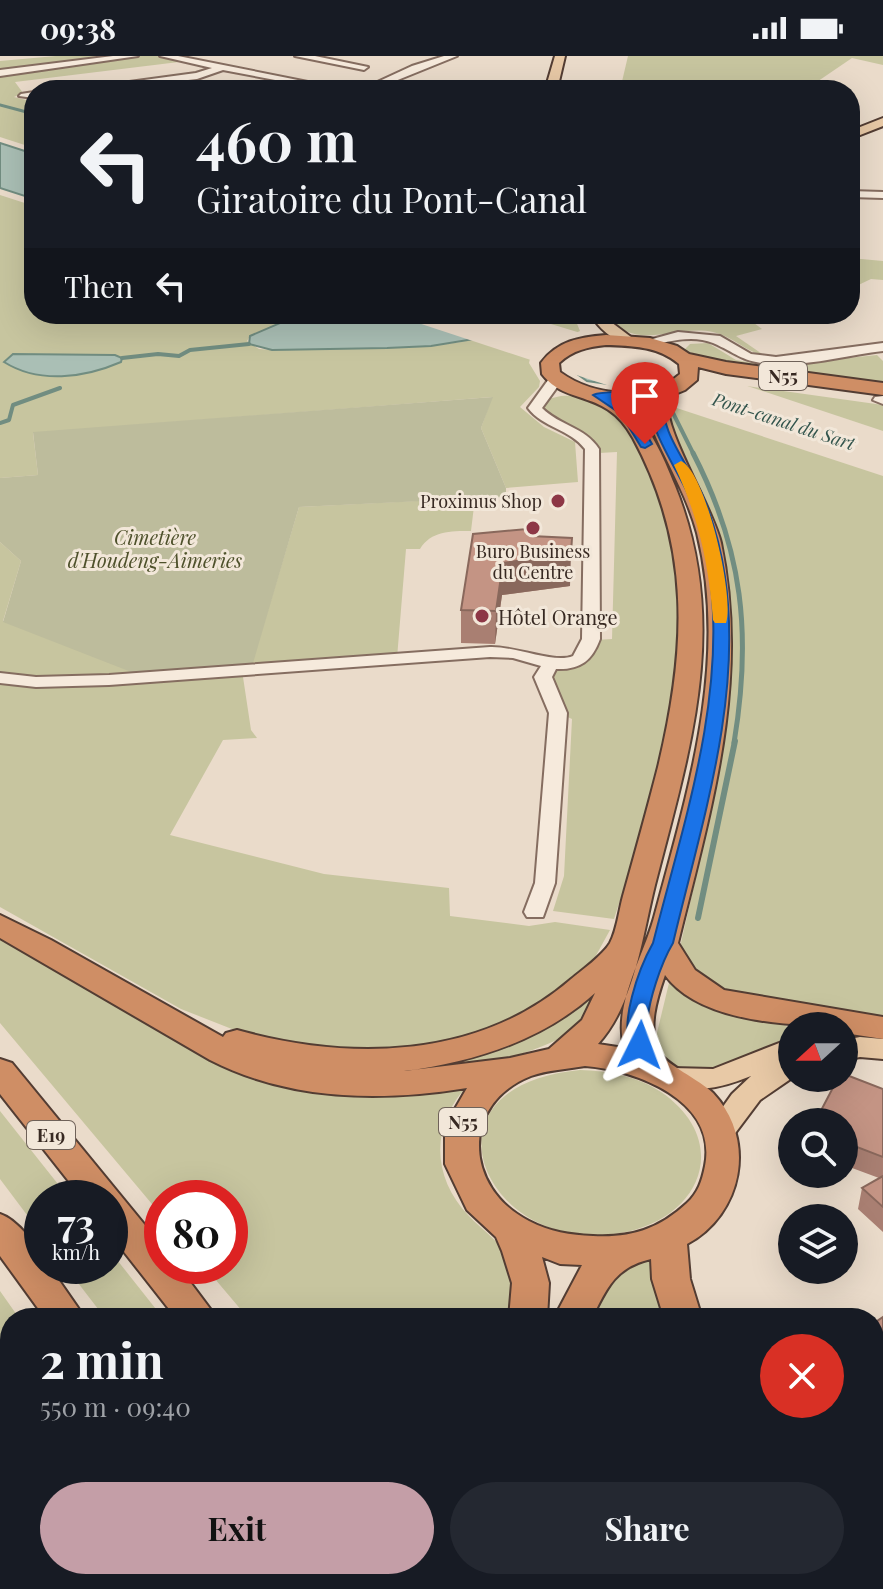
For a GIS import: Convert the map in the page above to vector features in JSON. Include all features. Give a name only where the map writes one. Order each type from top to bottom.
[{"type":"highway","points":[[636,341],[679,355],[691,367],[687,381],[659,394],[630,397],[594,394],[556,379],[549,368],[553,357],[566,348],[587,342],[636,341]]},
{"type":"highway","name":"N55","points":[[679,355],[726,368],[882,397]]},
{"type":"highway","name":"N55","points":[[687,381],[738,379],[882,397]]},
{"type":"highway","name":"N55","points":[[562,1055],[585,1040],[599,1023],[607,1005],[669,779],[690,671],[692,622],[689,576],[669,497],[654,461],[626,412],[594,394]]},
{"type":"highway","name":"N55","points":[[659,394],[656,404],[660,424],[695,495],[708,534],[717,576],[722,630],[720,672],[703,783],[663,943],[653,961],[637,1024],[640,1045],[662,1073],[709,1112],[720,1132],[725,1167],[714,1200],[702,1215],[668,1239],[618,1252],[562,1249],[511,1229],[487,1210],[470,1188],[460,1164],[458,1140],[464,1117],[477,1097],[496,1079],[520,1066],[562,1055],[608,1056],[662,1073]]},
{"type":"highway","points":[[0,925],[248,1065],[288,1077],[334,1083],[416,1084],[520,1066]]},
{"type":"highway","points":[[663,943],[680,976],[696,990],[716,1000],[883,1028]]},
{"type":"highway","points":[[160,1015],[265,1050],[302,1058],[376,1062],[418,1059],[472,1046],[524,1027],[576,993],[624,946]]},
{"type":"highway","name":"E19","points":[[0,1071],[88,1180]]},
{"type":"highway","points":[[0,1228],[59,1308]]},
{"type":"highway","name":"N55","points":[[511,1229],[532,1274],[531,1308]]},
{"type":"highway","points":[[128,1230],[190,1308]]},
{"type":"highway","points":[[668,1239],[671,1279],[680,1308]]},
{"type":"highway","points":[[578,1308],[592,1279],[618,1252]]},
{"type":"main road","points":[[543,80],[549,56]]},
{"type":"main road","points":[[554,80],[560,56]]},
{"type":"main road","points":[[860,131],[883,122]]},
{"type":"main road","points":[[587,324],[587,342]]},
{"type":"main road","points":[[604,324],[636,341]]},
{"type":"main road","points":[[858,1036],[883,1037]]},
{"type":"main road","points":[[858,1047],[883,1049]]},
{"type":"main road","points":[[662,1073],[716,1079],[778,1054]]},
{"type":"main road","points":[[720,1132],[739,1100],[760,1081],[778,1073]]},
{"type":"street","points":[[14,60],[56,56]]},
{"type":"street","points":[[0,73],[134,56]]},
{"type":"street","points":[[164,56],[290,80]]},
{"type":"street","points":[[299,56],[364,67]]},
{"type":"street","points":[[386,80],[432,58],[453,56]]},
{"type":"street","points":[[162,80],[197,76],[224,67]]},
{"type":"street","points":[[860,194],[883,195]]},
{"type":"street","points":[[679,355],[677,344],[696,337]]},
{"type":"street","points":[[636,341],[696,337],[715,339],[739,355],[759,360],[883,347]]},
{"type":"street","points":[[0,678],[36,682],[109,680],[490,652],[517,653],[550,665],[582,658],[591,639],[592,449],[580,436],[538,413],[535,405],[556,379]]},
{"type":"street","points":[[545,396],[594,394]]},
{"type":"street","points":[[535,912],[545,883],[555,771],[558,713],[543,677],[550,665]]},
{"type":"shaded area","points":[[56,56],[164,56],[187,61],[15,82],[23,93],[14,97],[24,100],[24,145],[0,137],[0,61]]},
{"type":"shaded area","points":[[628,56],[883,56],[883,65],[852,58],[820,80],[622,80]]},
{"type":"shaded area","points":[[0,143],[24,151],[24,196],[0,188]]},
{"type":"shaded area","points":[[0,195],[24,203],[24,324],[278,324],[250,336],[247,341],[259,349],[272,350],[431,346],[461,342],[494,324],[577,324],[580,331],[531,354],[529,363],[540,381],[539,387],[520,407],[544,427],[575,442],[578,482],[506,488],[481,428],[492,397],[33,433],[38,475],[0,478]]},
{"type":"shaded area","points":[[860,259],[883,261],[883,280],[871,279],[860,284]]},
{"type":"shaded area","points":[[278,324],[528,324],[622,386],[587,381],[570,369],[480,338],[431,346],[272,350],[249,344],[250,336]]},
{"type":"shaded area","points":[[616,324],[755,324],[762,329],[736,336],[765,356],[713,332],[642,335]]},
{"type":"shaded area","points":[[708,343],[736,360],[759,364],[833,354],[838,359],[877,355],[883,361],[883,385],[724,364],[684,350],[690,344]]},
{"type":"shaded area","points":[[13,354],[115,355],[122,358],[121,362],[92,372],[47,376],[32,374],[4,362]]},
{"type":"shaded area","points":[[696,385],[747,386],[883,405],[883,1022],[858,1018],[858,1012],[825,1012],[715,993],[678,956],[720,755],[727,703],[729,601],[723,553],[712,515],[661,408]]},
{"type":"shaded area","points":[[561,396],[598,402],[615,415],[630,434],[662,501],[676,560],[680,620],[675,681],[665,742],[633,862],[614,919],[553,911],[564,876],[572,719],[563,715],[548,678],[555,672],[589,660],[596,640],[612,639],[617,452],[599,453],[592,439],[547,415],[543,409],[548,399]]},
{"type":"shaded area","points":[[475,498],[471,531],[442,533],[424,543],[420,549],[406,549],[397,658],[251,670],[243,677],[251,730],[257,738],[223,740],[170,835],[324,874],[449,888],[450,916],[529,926],[555,922],[610,930],[593,961],[575,980],[503,1027],[406,1053],[313,1051],[237,1031],[181,1009],[0,907],[0,542],[21,561],[3,621],[250,670],[299,507]]},
{"type":"shaded area","points":[[0,937],[235,1069],[470,1083],[457,1098],[442,1132],[442,1167],[456,1200],[501,1246],[510,1260],[514,1280],[511,1308],[240,1308],[219,1284],[248,1284],[248,1180],[144,1180],[144,1195],[0,1023]]},
{"type":"shaded area","points":[[669,983],[692,1000],[718,1012],[778,1021],[778,1041],[719,1069],[703,1072],[685,1070],[669,1063],[655,1041]]},
{"type":"shaded area","points":[[596,992],[584,1020],[572,1031],[555,1041],[509,1058],[422,1075],[348,1068],[392,1067]]},
{"type":"shaded area","points":[[580,1070],[622,1075],[652,1087],[683,1111],[696,1132],[701,1153],[699,1174],[689,1193],[674,1210],[652,1223],[626,1232],[577,1234],[536,1222],[505,1198],[486,1168],[482,1136],[495,1106],[527,1083]]},
{"type":"shaded area","points":[[0,1111],[55,1180],[24,1180],[24,1211],[0,1179]]},
{"type":"shaded area","points":[[650,1258],[662,1308],[595,1308],[606,1289],[631,1268]]},
{"type":"shaded area","points":[[128,1274],[155,1308],[97,1308],[79,1284],[128,1284]]},
{"type":"shaded area","points":[[0,1291],[12,1308],[0,1308]]},
{"type":"green space","name":"Cimetière d'Houdeng-Aimeries","points":[[493,397],[481,428],[506,488],[506,497],[299,507],[251,670],[144,677],[3,622],[21,561],[0,542],[0,478],[38,475],[33,432]]},
{"type":"pier","name":"Pont-canal du Sart","points":[[421,324],[551,324],[663,358],[883,431],[883,476]]},
{"type":"building","points":[[527,529],[531,536],[572,538],[571,553],[503,563],[496,611],[461,610],[473,534]]},
{"type":"building","points":[[858,1079],[883,1089],[883,1157],[858,1147],[858,1108],[822,1108],[831,1092],[858,1092]]},
{"type":"building","points":[[883,1176],[883,1207],[862,1188]]},
{"type":"waterway","points":[[0,105],[24,111]]},
{"type":"waterway","points":[[122,358],[158,354],[179,356],[190,350],[249,344]]},
{"type":"waterway","points":[[0,423],[9,420],[13,405],[60,388]]},
{"type":"waterway","points":[[672,411],[693,453]]},
{"type":"waterway","points":[[693,453],[723,524],[739,594],[742,666],[734,743]]},
{"type":"waterway","points":[[698,918],[735,741]]},
{"type":"slow traffic","points":[[681,465],[708,534],[717,576],[721,620]]},
{"type":"place","name":"Proximus Shop","points":[[558,501]]},
{"type":"place","name":"Buro Business du Centre","points":[[533,528]]},
{"type":"place","name":"Hôtel Orange","points":[[482,616]]},
{"type":"route","points":[[640,1045],[637,1024],[653,961],[663,943],[703,783],[720,672],[722,630],[717,576],[708,534],[695,495],[657,416],[659,394],[630,397],[599,395],[626,412],[645,444]]}]
